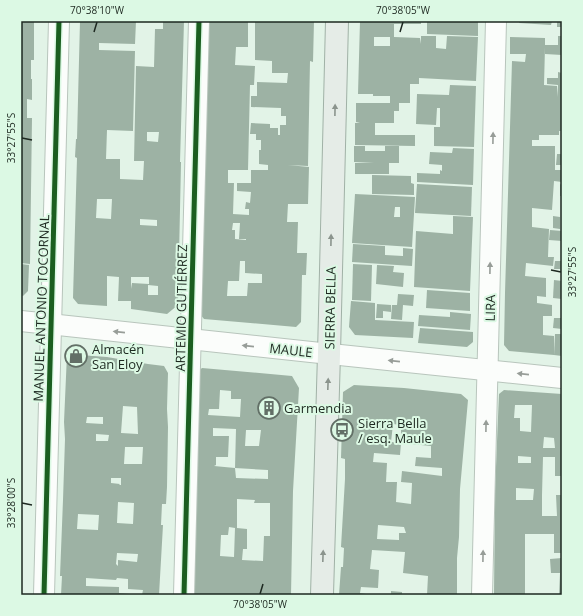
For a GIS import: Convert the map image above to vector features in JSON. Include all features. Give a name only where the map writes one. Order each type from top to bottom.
[{"type":"main road","name":"SIERRA BELLA","points":[[322,595],[337,21]]},
{"type":"street","name":"MANUEL ANTONIO TOCORNAL","points":[[44,595],[59,21]]},
{"type":"street","name":"ARTEMIO GUTIÉRREZ","points":[[184,595],[199,21]]},
{"type":"street","name":"LIRA","points":[[482,595],[496,21]]},
{"type":"street","name":"MAULE","points":[[21,321],[562,378]]},
{"type":"building","points":[[21,21],[34,21],[34,60],[31,60],[32,100],[27,99],[27,118],[32,118],[30,264],[21,263]]},
{"type":"building","points":[[80,21],[136,21],[135,44],[99,43],[99,50],[135,51],[133,131],[107,130],[106,159],[120,159],[120,179],[143,180],[144,161],[134,161],[136,66],[154,67],[155,29],[163,29],[163,21],[184,21],[178,305],[167,314],[131,309],[131,301],[118,301],[119,277],[107,276],[107,306],[78,304],[73,298],[77,158],[75,157],[77,139]],"holes":[[[147,132],[159,132],[158,142],[147,141]],[[97,199],[112,199],[111,219],[96,218]],[[140,219],[157,220],[157,226],[140,225]],[[131,277],[149,277],[149,284],[132,283],[131,289]],[[148,285],[158,286],[158,295],[148,295]]]},
{"type":"building","points":[[207,21],[248,21],[248,47],[236,47],[235,65],[255,66],[254,85],[250,85],[248,170],[228,170],[228,183],[234,183],[233,214],[249,215],[249,209],[245,209],[246,202],[250,203],[251,192],[237,191],[237,183],[251,183],[251,170],[268,170],[268,165],[259,164],[261,140],[256,140],[256,134],[250,134],[251,123],[270,124],[270,128],[278,128],[278,135],[280,135],[280,125],[286,125],[286,116],[281,116],[281,108],[251,107],[251,96],[257,96],[257,82],[287,83],[288,73],[272,73],[272,61],[255,60],[255,21],[314,21],[313,62],[310,61],[308,166],[288,165],[309,167],[308,204],[288,204],[287,222],[298,222],[297,253],[307,253],[306,275],[302,275],[301,322],[296,327],[204,319],[200,314]],"holes":[[[233,223],[240,223],[239,239],[246,240],[235,239],[235,230],[232,230]],[[240,261],[245,261],[245,273],[262,274],[262,283],[248,283],[247,296],[227,296],[228,281],[239,281]]]},
{"type":"building","points":[[360,21],[421,21],[421,24],[394,24],[394,37],[420,38],[421,44],[421,36],[436,36],[436,48],[446,49],[447,36],[478,37],[476,81],[419,78],[419,84],[410,84],[410,103],[399,103],[399,111],[394,111],[394,123],[375,123],[375,135],[415,135],[415,146],[355,145],[355,123],[360,123],[356,122],[356,103],[390,103],[390,96],[358,94]],"holes":[[[374,37],[390,37],[390,46],[374,46]]]},
{"type":"building","points":[[427,21],[478,21],[478,36],[427,34]]},
{"type":"building","points":[[520,21],[552,21],[551,25],[519,23]]},
{"type":"building","points":[[557,21],[562,21],[562,27],[557,27]]},
{"type":"building","points":[[558,36],[562,36],[562,55],[545,54],[545,47],[544,85],[557,86],[558,97],[558,85],[547,84],[547,78],[558,78],[558,72],[562,73],[562,131],[559,131],[559,135],[539,135],[539,140],[532,140],[532,146],[555,146],[555,170],[562,170],[562,182],[554,181],[552,210],[532,208],[532,227],[549,229],[548,257],[554,257],[553,266],[526,263],[525,276],[546,278],[546,297],[537,296],[537,303],[552,305],[552,316],[543,316],[543,335],[554,336],[554,355],[509,351],[504,345],[512,61],[525,62],[526,54],[510,54],[510,37],[545,38],[545,45],[558,45]]},
{"type":"building","points":[[450,85],[476,86],[474,147],[434,146],[434,127],[440,127],[440,108],[437,108],[436,125],[416,124],[417,94],[449,95]]},
{"type":"building","points":[[354,146],[365,146],[365,151],[385,151],[385,146],[399,146],[399,163],[389,163],[389,174],[355,174],[355,163],[374,163],[354,162]]},
{"type":"building","points":[[453,148],[474,149],[473,185],[417,182],[417,173],[440,174],[440,170],[442,171],[442,165],[429,164],[430,152],[452,153]]},
{"type":"building","points":[[557,154],[562,154],[562,165],[556,165]]},
{"type":"building","points":[[372,175],[411,176],[411,183],[414,184],[414,195],[372,194]]},
{"type":"building","points":[[417,184],[472,187],[471,216],[415,213]]},
{"type":"building","points":[[560,184],[562,185],[562,196],[560,196]]},
{"type":"building","points":[[355,194],[415,197],[412,247],[352,243]],"holes":[[[395,207],[400,207],[400,217],[394,217]]]},
{"type":"building","points":[[453,216],[473,217],[470,291],[414,287],[416,231],[453,234]]},
{"type":"building","points":[[553,216],[560,217],[560,229],[553,228]]},
{"type":"building","points":[[550,230],[562,231],[562,241],[549,240]]},
{"type":"building","points":[[353,244],[385,246],[385,255],[403,256],[403,248],[413,249],[412,266],[352,262]]},
{"type":"building","points":[[555,261],[562,261],[562,273],[560,272],[560,269],[554,269]]},
{"type":"building","points":[[21,264],[29,265],[28,291],[23,296],[21,295]]},
{"type":"building","points":[[353,264],[372,265],[371,301],[352,300]]},
{"type":"building","points":[[377,265],[394,266],[393,272],[404,273],[403,287],[376,284]]},
{"type":"building","points":[[554,280],[562,281],[562,299],[553,298]]},
{"type":"building","points":[[427,290],[470,293],[470,311],[426,308]]},
{"type":"building","points":[[398,294],[414,295],[413,306],[403,305],[402,320],[391,319],[392,305],[397,305]]},
{"type":"building","points":[[351,301],[375,303],[375,320],[414,322],[413,338],[355,335],[349,327]]},
{"type":"building","points":[[377,304],[391,305],[391,312],[383,311],[383,318],[376,318]]},
{"type":"building","points":[[450,312],[471,314],[470,330],[418,326],[419,315],[450,317]]},
{"type":"building","points":[[554,318],[562,318],[562,329],[553,328]]},
{"type":"building","points":[[420,328],[473,332],[473,342],[467,347],[418,343]]},
{"type":"building","points":[[555,334],[562,334],[562,356],[554,355]]},
{"type":"building","points":[[67,354],[107,357],[164,366],[168,373],[167,487],[166,504],[162,504],[161,525],[163,525],[159,595],[142,595],[143,590],[128,589],[128,579],[117,578],[116,580],[86,578],[86,586],[119,587],[119,593],[130,595],[61,595],[62,576],[60,576],[65,439],[64,422]],"holes":[[[123,406],[137,407],[138,434],[121,433]],[[87,417],[103,417],[103,424],[86,423]],[[96,434],[109,435],[108,441],[96,441]],[[125,447],[143,447],[142,464],[124,464]],[[111,478],[121,478],[121,485],[119,485],[120,484],[111,483]],[[118,502],[134,503],[133,524],[117,523]],[[78,514],[99,515],[98,530],[77,529]],[[117,553],[138,554],[137,562],[118,560],[118,566],[116,564]]]},
{"type":"building","points":[[202,368],[292,376],[299,388],[293,491],[291,595],[190,595],[194,375]],"holes":[[[220,390],[231,391],[231,399],[241,399],[240,417],[208,415],[209,409],[219,409]],[[213,428],[236,429],[235,468],[214,466],[216,465],[216,457],[228,457],[229,436],[213,436]],[[246,430],[261,430],[259,446],[245,446]],[[235,468],[268,470],[268,479],[236,478]],[[237,499],[255,500],[254,503],[270,503],[270,536],[264,536],[263,561],[242,560],[243,549],[247,549],[247,529],[237,528]],[[229,527],[235,528],[234,557],[220,556],[221,535],[228,535]]]},
{"type":"building","points":[[354,385],[404,388],[461,394],[468,400],[460,489],[457,595],[427,595],[428,576],[403,573],[405,552],[372,550],[370,569],[379,570],[378,588],[361,587],[360,593],[366,595],[339,595],[344,548],[341,547],[345,479],[345,459],[341,458],[343,392]],"holes":[[[393,424],[401,425],[401,443],[391,442]],[[401,443],[431,446],[431,458],[416,457],[415,466],[442,468],[442,476],[402,471],[401,482],[412,483],[411,504],[396,502],[397,482],[386,482],[387,463],[373,462],[374,453],[400,455]],[[378,525],[404,527],[406,533],[399,533],[399,540],[377,539]]]},
{"type":"building","points":[[504,390],[562,394],[562,476],[555,476],[555,457],[543,457],[542,516],[557,516],[556,495],[562,495],[562,553],[554,553],[554,534],[525,534],[525,595],[494,595],[495,491],[499,394]],"holes":[[[515,405],[532,405],[531,432],[520,431],[520,418],[514,418]],[[544,437],[554,438],[555,448],[543,448]],[[518,456],[531,457],[531,463],[518,463]],[[516,488],[534,489],[533,500],[516,500]]]},
{"type":"building","points":[[562,558],[562,595],[559,595],[560,573],[551,573],[550,559]]},
{"type":"building","points":[[391,591],[402,592],[402,595],[391,595]]},
{"type":"cycle path","points":[[44,595],[59,21]]},
{"type":"cycle path","points":[[184,595],[199,21]]},
{"type":"place","name":"Almacén San Eloy","points":[[76,356]]},
{"type":"place","name":"Garmendia","points":[[269,408]]},
{"type":"place","name":"Sierra Bella / esq. Maule","points":[[342,430]]}]
